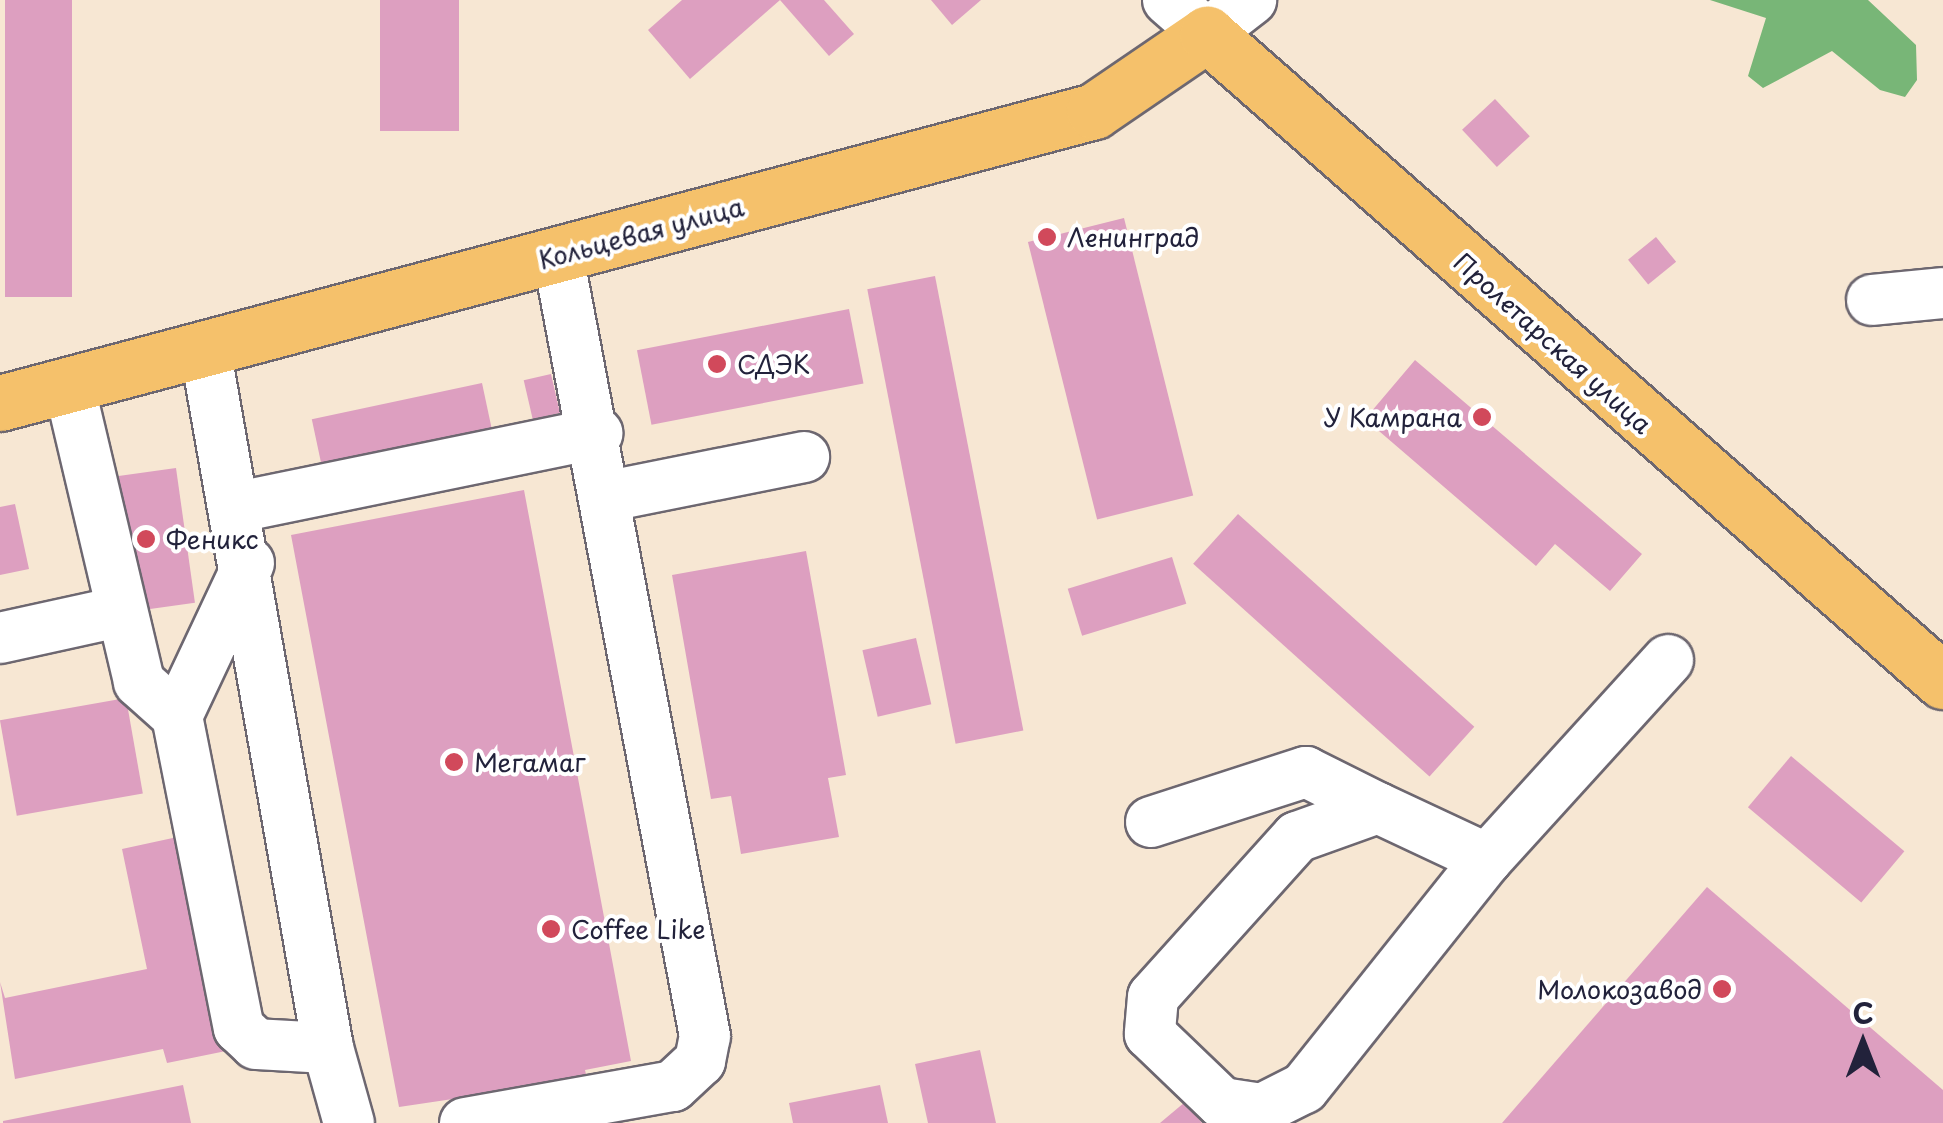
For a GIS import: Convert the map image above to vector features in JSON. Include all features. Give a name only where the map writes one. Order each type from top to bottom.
[{"type":"main road","name":"Кольцевая улица","points":[[0,404],[1094,111],[1187,17]]},
{"type":"main road","name":"Пролетарская улица","points":[[1187,17],[1943,681]]},
{"type":"street","name":"Кольцевая улица","points":[[1187,17],[1251,0]]},
{"type":"street","points":[[465,1123],[677,1104],[700,1061],[704,1036],[598,433],[558,256]]},
{"type":"street","points":[[1872,300],[1943,293]]},
{"type":"street","points":[[205,349],[250,562],[328,1048],[349,1123]]},
{"type":"street","points":[[69,385],[118,612],[139,682],[177,716]]},
{"type":"street","points":[[238,506],[598,433]]},
{"type":"street","points":[[609,496],[804,457]]},
{"type":"street","points":[[250,562],[177,716],[239,1028],[256,1044],[328,1048]]},
{"type":"street","points":[[0,638],[118,612]]},
{"type":"street","points":[[1378,808],[1297,837],[1153,997],[1150,1034],[1162,1054],[1222,1103],[1262,1109],[1304,1088],[1487,859],[1668,660]]},
{"type":"street","points":[[1151,822],[1306,772],[1487,859]]},
{"type":"green space","points":[[1710,0],[1868,0],[1916,45],[1917,80],[1905,97],[1880,90],[1832,51],[1763,88],[1748,76],[1766,18]]},
{"type":"building","points":[[5,0],[72,0],[72,297],[5,297]]},
{"type":"building","points":[[380,0],[459,0],[459,131],[380,131]]},
{"type":"building","points":[[682,0],[780,0],[690,79],[648,30]]},
{"type":"building","points":[[780,0],[824,0],[854,34],[829,56]]},
{"type":"building","points":[[931,0],[981,0],[952,25]]},
{"type":"building","points":[[1495,99],[1530,136],[1497,167],[1462,130]]},
{"type":"building","points":[[1124,218],[1193,496],[1097,519],[1028,242]]},
{"type":"building","points":[[1656,237],[1676,262],[1648,285],[1628,260]]},
{"type":"building","points":[[935,276],[1023,730],[956,744],[867,289]]},
{"type":"building","points":[[849,309],[864,384],[651,425],[637,350]]},
{"type":"building","points":[[1415,360],[1642,554],[1610,591],[1555,544],[1536,566],[1365,419]]},
{"type":"building","points":[[551,374],[560,413],[533,419],[524,380]]},
{"type":"building","points":[[482,383],[493,436],[323,472],[312,419]]},
{"type":"building","points":[[176,468],[195,603],[137,611],[119,476]]},
{"type":"building","name":"Мегамаг","points":[[524,490],[631,1061],[585,1070],[587,1079],[399,1107],[291,535]]},
{"type":"building","points":[[15,504],[29,569],[0,575],[0,507]]},
{"type":"building","points":[[1238,514],[1474,727],[1429,777],[1193,564]]},
{"type":"building","points":[[806,551],[846,775],[828,778],[839,837],[741,854],[731,796],[711,799],[672,575]]},
{"type":"building","points":[[1172,557],[1186,604],[1082,636],[1068,589]]},
{"type":"building","points":[[916,638],[931,704],[878,717],[862,650]]},
{"type":"building","points":[[126,698],[143,794],[17,816],[0,720]]},
{"type":"building","points":[[1791,756],[1904,851],[1861,902],[1748,807]]},
{"type":"building","points":[[182,836],[226,1051],[167,1063],[163,1049],[15,1079],[0,982],[5,998],[147,969],[122,849]]},
{"type":"building","name":"Молокозавод","points":[[1707,887],[1943,1090],[1943,1123],[1502,1123]]},
{"type":"building","points":[[980,1050],[996,1123],[928,1123],[915,1064]]},
{"type":"building","points":[[183,1085],[191,1123],[3,1123],[3,1121]]},
{"type":"building","points":[[880,1085],[888,1123],[793,1123],[789,1103]]},
{"type":"building","points":[[1185,1102],[1202,1123],[1160,1123]]},
{"type":"place","name":"Ленинград","points":[[1047,237]]},
{"type":"place","name":"СДЭК","points":[[717,364]]},
{"type":"place","name":"У Камрана","points":[[1482,417]]},
{"type":"place","name":"Феникс","points":[[146,539]]},
{"type":"place","name":"Мегамаг","points":[[454,762]]},
{"type":"place","name":"Coffee Like","points":[[551,929]]},
{"type":"place","name":"Молокозавод","points":[[1722,989]]}]
